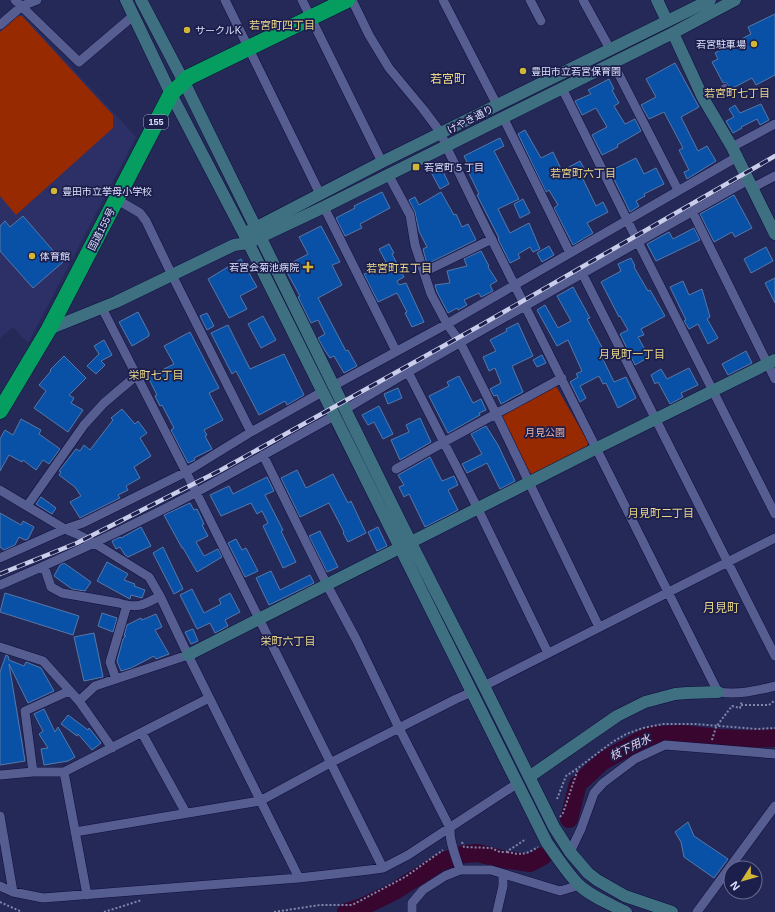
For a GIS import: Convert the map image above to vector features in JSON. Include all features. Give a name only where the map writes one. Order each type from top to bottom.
[{"type":"highway","name":"国道155号","points":[[0,411],[49,329],[171,94],[189,77],[347,0]]},
{"type":"street","points":[[0,25],[18,3],[37,0]]},
{"type":"street","points":[[126,0],[171,94],[246,238],[472,692],[523,780],[570,852],[588,873],[614,890],[639,901],[672,912]]},
{"type":"street","points":[[142,0],[346,409],[411,543],[484,686],[547,842],[580,886],[626,912]]},
{"type":"street","points":[[225,0],[320,194]]},
{"type":"street","points":[[302,0],[382,162]]},
{"type":"street","points":[[352,0],[369,35],[389,68],[424,108],[441,133],[514,284],[526,305],[718,692]]},
{"type":"street","points":[[443,0],[497,105]]},
{"type":"street","points":[[530,0],[541,21]]},
{"type":"street","points":[[583,0],[610,49]]},
{"type":"street","points":[[657,0],[674,33],[703,98],[735,152],[775,234]]},
{"type":"street","name":"けやき通り","points":[[257,232],[320,194],[382,162],[710,0]]},
{"type":"street","points":[[49,329],[102,308],[257,232],[324,207],[674,33],[735,0]]},
{"type":"street","points":[[18,3],[79,62],[133,16]]},
{"type":"street","points":[[613,63],[678,190]]},
{"type":"street","points":[[562,88],[712,391],[775,514]]},
{"type":"street","points":[[503,117],[570,253]]},
{"type":"street","points":[[334,386],[447,324],[514,284],[628,220],[678,190],[775,124]]},
{"type":"street","points":[[388,174],[410,215],[415,245],[431,294],[447,324],[460,342],[530,482],[599,627]]},
{"type":"street","points":[[346,409],[460,342],[692,211],[750,184],[775,176]]},
{"type":"street","points":[[116,199],[143,216],[251,432]]},
{"type":"street","points":[[324,207],[396,351]]},
{"type":"street","points":[[692,211],[771,362],[775,379]]},
{"type":"street","points":[[424,272],[492,239]]},
{"type":"street","points":[[582,273],[775,656]]},
{"type":"street","points":[[102,308],[186,472],[383,868]]},
{"type":"street","points":[[79,701],[94,686],[188,655],[597,448],[771,362]]},
{"type":"street","points":[[408,372],[478,509],[548,653]]},
{"type":"street","points":[[27,506],[84,425],[104,403],[137,375]]},
{"type":"street","points":[[396,469],[562,378]]},
{"type":"street","points":[[0,558],[65,529],[83,523],[186,472],[251,432],[322,392]]},
{"type":"street","points":[[0,585],[94,543],[196,492],[334,416]]},
{"type":"street","points":[[263,455],[326,585],[356,640],[450,828],[449,837],[459,867]]},
{"type":"street","points":[[0,490],[65,529],[94,543],[148,577],[160,596],[299,878]]},
{"type":"street","points":[[484,686],[775,538]]},
{"type":"street","points":[[44,566],[51,587],[62,593],[119,603],[127,606],[140,606],[160,596]]},
{"type":"street","points":[[116,679],[110,662],[127,606]]},
{"type":"street","points":[[0,647],[43,661],[79,701],[112,748]]},
{"type":"street","points":[[0,886],[13,892],[43,898],[87,896],[299,878],[383,868],[408,855],[450,828],[617,716],[645,702],[681,693],[742,693],[775,686]]},
{"type":"street","points":[[33,772],[25,711],[69,691]]},
{"type":"street","points":[[75,832],[260,801],[330,763],[472,692]]},
{"type":"street","points":[[0,775],[33,772],[64,772],[209,698]]},
{"type":"street","points":[[142,733],[186,813]]},
{"type":"street","points":[[570,852],[581,829],[594,793],[602,782],[634,759],[665,745],[775,754]]},
{"type":"street","points":[[64,772],[87,896]]},
{"type":"street","points":[[697,912],[775,806]]},
{"type":"street","points":[[0,816],[13,892]]},
{"type":"street","points":[[412,912],[412,903],[423,890],[459,867],[491,870],[560,891],[580,886]]},
{"type":"street","points":[[497,912],[503,886],[503,874]]},
{"type":"lane","points":[[703,98],[725,86]]},
{"type":"path","points":[[741,705],[743,699],[742,693]]},
{"type":"path","points":[[710,749],[716,727],[732,706],[740,708],[741,705],[769,705],[775,700]]},
{"type":"path","points":[[559,818],[563,813],[578,768]]},
{"type":"path","points":[[506,852],[526,839]]},
{"type":"path","points":[[274,912],[320,905],[352,905],[405,877],[461,840],[464,847],[491,848],[500,852],[520,855],[531,852],[541,845]]},
{"type":"path","points":[[0,902],[22,912]]},
{"type":"shaded area","name":"豊田市立挙母小学校","points":[[18,14],[22,14],[136,137],[28,343],[13,327],[0,338],[0,30]]},
{"type":"green space","points":[[18,16],[22,16],[113,115],[113,128],[16,215],[0,196],[0,32]]},
{"type":"green space","name":"月見公園","points":[[556,386],[588,442],[587,448],[532,476],[499,416]]},
{"type":"building","name":"若宮駐車場","points":[[775,14],[775,75],[756,85],[752,78],[727,91],[727,83],[723,83],[712,62],[718,59],[715,53],[751,34],[748,27]]},
{"type":"building","points":[[675,63],[699,107],[681,117],[698,151],[707,146],[716,161],[687,179],[684,172],[689,170],[679,150],[683,148],[664,112],[649,119],[641,105],[656,97],[646,79]]},
{"type":"building","points":[[609,79],[614,89],[612,90],[619,103],[614,106],[625,124],[635,119],[641,131],[617,145],[618,147],[602,155],[592,135],[607,127],[596,108],[582,115],[575,101],[591,94],[588,90]]},
{"type":"building","points":[[761,104],[769,120],[760,125],[757,119],[733,133],[726,121],[734,117],[729,109],[735,105],[740,113]]},
{"type":"building","points":[[525,130],[541,158],[553,152],[562,171],[580,161],[586,172],[581,175],[596,206],[603,202],[608,212],[587,223],[593,233],[573,245],[554,208],[558,205],[549,190],[546,192],[518,134]]},
{"type":"building","points":[[500,138],[504,146],[494,151],[519,199],[498,209],[510,233],[529,223],[540,249],[533,252],[530,247],[518,254],[520,258],[510,263],[477,195],[479,194],[468,171],[471,170],[464,156]]},
{"type":"building","points":[[636,158],[644,174],[656,168],[664,184],[644,194],[645,196],[636,201],[639,206],[630,212],[610,171]]},
{"type":"building","points":[[441,167],[449,184],[440,189],[431,172]]},
{"type":"building","points":[[382,192],[390,208],[360,224],[362,228],[345,236],[336,218],[355,208],[354,206]]},
{"type":"building","points":[[441,192],[454,215],[456,214],[462,227],[468,224],[476,240],[427,264],[423,249],[427,247],[419,231],[415,212],[409,200],[415,197],[419,205]]},
{"type":"building","points":[[734,195],[752,228],[735,237],[732,232],[714,242],[700,214]]},
{"type":"building","points":[[523,199],[530,213],[520,218],[514,204]]},
{"type":"building","name":"体育館","points":[[23,216],[63,262],[33,288],[0,251],[0,226],[5,221],[10,227]]},
{"type":"building","points":[[321,226],[340,262],[332,265],[342,285],[318,298],[346,351],[348,350],[357,366],[344,373],[334,356],[330,358],[324,349],[318,338],[325,334],[318,320],[311,323],[298,297],[300,296],[284,267],[308,254],[299,237]]},
{"type":"building","points":[[694,228],[700,240],[656,261],[647,244],[669,232],[673,239]]},
{"type":"building","points":[[389,244],[394,253],[392,254],[404,277],[397,281],[399,285],[406,283],[424,322],[412,327],[405,313],[407,312],[397,293],[378,302],[364,274],[383,266],[382,264],[386,262],[379,249]]},
{"type":"building","points":[[549,246],[554,255],[542,262],[537,253]]},
{"type":"building","points":[[766,247],[773,261],[751,273],[744,259]]},
{"type":"building","points":[[481,251],[489,266],[488,267],[497,281],[490,285],[493,291],[481,297],[479,293],[464,300],[467,305],[448,313],[435,285],[450,283],[447,271],[467,266],[464,259]]},
{"type":"building","points":[[631,258],[635,266],[634,267],[648,291],[650,290],[665,316],[641,329],[644,335],[638,337],[649,357],[635,365],[620,334],[628,330],[620,316],[619,317],[601,282],[621,271],[618,264]]},
{"type":"building","points":[[241,259],[257,287],[240,296],[247,309],[229,318],[208,279]]},
{"type":"building","points":[[775,278],[775,303],[765,283]]},
{"type":"building","points":[[683,281],[689,295],[702,289],[710,317],[707,319],[718,338],[708,344],[698,324],[689,329],[684,321],[686,320],[670,287]]},
{"type":"building","points":[[573,287],[590,318],[587,319],[604,351],[600,353],[614,382],[626,377],[636,398],[618,408],[606,383],[603,384],[599,376],[580,386],[586,398],[580,402],[570,382],[578,377],[576,374],[582,371],[568,340],[557,346],[537,310],[545,305],[558,328],[571,321],[557,296]]},
{"type":"building","points":[[138,312],[149,333],[149,336],[132,346],[119,322]]},
{"type":"building","points":[[207,313],[214,326],[207,330],[200,316]]},
{"type":"building","points":[[263,316],[276,340],[261,348],[248,324]]},
{"type":"building","points":[[518,323],[533,356],[512,366],[523,392],[501,404],[497,395],[494,396],[490,389],[501,383],[495,368],[489,371],[483,357],[496,351],[490,340]]},
{"type":"building","points":[[228,325],[250,369],[284,354],[304,395],[287,405],[285,401],[259,415],[236,371],[232,374],[211,333]]},
{"type":"building","points":[[190,332],[219,388],[209,393],[223,420],[204,430],[207,435],[205,436],[212,449],[194,458],[195,460],[188,463],[171,430],[174,428],[162,405],[160,406],[155,396],[157,395],[148,377],[174,364],[164,346]]},
{"type":"building","points":[[104,340],[112,355],[101,361],[105,365],[96,374],[87,366],[99,354],[94,346]]},
{"type":"building","points":[[746,351],[752,363],[728,375],[722,364]]},
{"type":"building","points":[[542,355],[546,363],[537,367],[533,360]]},
{"type":"building","points":[[64,356],[86,378],[69,395],[74,398],[71,403],[83,410],[68,432],[34,408],[46,391],[39,385],[51,371],[50,370]]},
{"type":"building","points":[[689,368],[698,385],[681,393],[683,397],[670,404],[658,382],[655,384],[651,375],[661,369],[667,379]]},
{"type":"building","points":[[459,376],[473,403],[481,399],[486,410],[448,433],[429,396],[449,386],[447,382]]},
{"type":"building","points":[[398,388],[402,398],[388,404],[384,394]]},
{"type":"building","points":[[379,406],[393,434],[383,439],[374,422],[368,425],[362,415]]},
{"type":"building","points":[[122,409],[135,424],[138,421],[147,433],[140,438],[151,456],[134,467],[140,478],[126,486],[128,490],[118,495],[120,498],[80,518],[70,502],[81,496],[75,487],[59,475],[61,472],[59,471],[76,449],[80,451],[84,445],[90,450],[113,420],[111,418]]},
{"type":"building","points":[[420,418],[431,442],[400,460],[391,440],[409,432],[406,425]]},
{"type":"building","points":[[21,419],[41,430],[39,434],[60,449],[49,464],[43,460],[36,470],[23,460],[22,462],[9,455],[0,471],[0,439],[5,430],[13,435]]},
{"type":"building","points":[[486,426],[498,445],[515,481],[500,489],[487,463],[467,473],[462,464],[482,454],[471,434]]},
{"type":"building","points":[[430,457],[442,481],[454,476],[458,485],[448,490],[458,510],[425,527],[409,494],[404,497],[399,487],[404,485],[398,475]]},
{"type":"building","points":[[297,470],[306,488],[333,474],[348,503],[351,501],[366,533],[348,542],[329,503],[300,517],[281,478]]},
{"type":"building","points":[[267,477],[274,491],[265,495],[283,530],[281,531],[296,562],[283,568],[263,526],[268,523],[262,511],[257,514],[251,503],[221,516],[210,495],[229,486],[233,494]]},
{"type":"building","points":[[41,497],[56,508],[52,514],[36,504]]},
{"type":"building","points":[[190,503],[194,510],[197,509],[204,524],[202,525],[208,536],[196,542],[204,556],[218,549],[222,557],[197,572],[164,515]]},
{"type":"building","points":[[0,513],[21,525],[23,521],[34,527],[28,539],[25,540],[19,537],[15,545],[4,550],[0,547]]},
{"type":"building","points":[[141,527],[151,546],[128,557],[120,547],[116,549],[112,541],[120,537],[121,538]]},
{"type":"building","points":[[378,527],[387,546],[377,551],[368,532]]},
{"type":"building","points":[[320,531],[338,567],[327,572],[309,536]]},
{"type":"building","points":[[236,539],[242,550],[246,548],[258,571],[245,577],[228,543]]},
{"type":"building","points":[[163,547],[183,589],[174,594],[153,553]]},
{"type":"building","points":[[107,562],[128,574],[124,580],[145,590],[142,598],[131,595],[130,599],[97,581]]},
{"type":"building","points":[[64,563],[91,582],[85,591],[72,589],[54,576],[60,565]]},
{"type":"building","points":[[271,571],[280,590],[310,575],[314,583],[269,605],[256,578]]},
{"type":"building","points":[[192,589],[204,613],[221,604],[219,599],[230,593],[240,612],[225,620],[228,626],[215,633],[210,623],[197,629],[180,595]]},
{"type":"building","points":[[5,593],[79,616],[73,635],[0,612]]},
{"type":"building","points":[[102,613],[117,618],[113,632],[98,626]]},
{"type":"building","points":[[156,614],[162,627],[155,630],[169,654],[156,659],[154,656],[131,668],[121,671],[117,661],[123,639],[126,636],[124,636],[127,625],[141,618],[142,620]]},
{"type":"building","points":[[193,629],[198,641],[191,644],[185,632]]},
{"type":"building","points":[[94,633],[103,677],[84,681],[74,637]]},
{"type":"building","points":[[6,655],[8,656],[9,660],[24,666],[26,662],[41,668],[54,691],[28,703],[9,664],[25,761],[0,765],[0,672]]},
{"type":"building","points":[[44,709],[55,732],[58,727],[75,757],[68,761],[44,765],[41,749],[48,748],[39,734],[43,731],[34,714]]},
{"type":"building","points":[[68,715],[88,730],[89,728],[101,743],[92,750],[78,734],[77,736],[61,724]]},
{"type":"building","points":[[688,822],[694,836],[728,859],[723,860],[723,866],[714,878],[684,857],[681,842],[675,832]]},
{"type":"waterway","name":"枝下用水","points":[[569,819],[578,784],[603,761],[641,740],[654,735],[682,734],[721,738],[775,738]]},
{"type":"waterway","name":"枝下用水","points":[[346,912],[362,907],[395,891],[441,862],[464,854],[478,853],[501,859],[530,863],[543,856]]},
{"type":"railway","points":[[0,574],[77,543],[221,470],[481,325],[775,156]]},
{"type":"place","name":"サークルK","points":[[187,30]]},
{"type":"place","name":"若宮駐車場","points":[[754,44]]},
{"type":"place","name":"豊田市立若宮保育園","points":[[523,71]]},
{"type":"place","name":"若宮町５丁目","points":[[416,167]]},
{"type":"place","name":"豊田市立挙母小学校","points":[[54,191]]},
{"type":"place","name":"体育館","points":[[32,256]]},
{"type":"place","name":"若宮会菊池病院","points":[[308,267]]},
{"type":"district","name":"若宮町四丁目","points":[[282,25]]},
{"type":"district","name":"若宮町","points":[[448,79]]},
{"type":"district","name":"若宮町七丁目","points":[[737,93]]},
{"type":"district","name":"若宮町六丁目","points":[[583,173]]},
{"type":"district","name":"若宮町五丁目","points":[[399,268]]},
{"type":"district","name":"月見町一丁目","points":[[632,354]]},
{"type":"district","name":"栄町七丁目","points":[[156,375]]},
{"type":"district","name":"月見町二丁目","points":[[661,513]]},
{"type":"district","name":"月見町","points":[[721,608]]},
{"type":"district","name":"栄町六丁目","points":[[288,641]]}]
